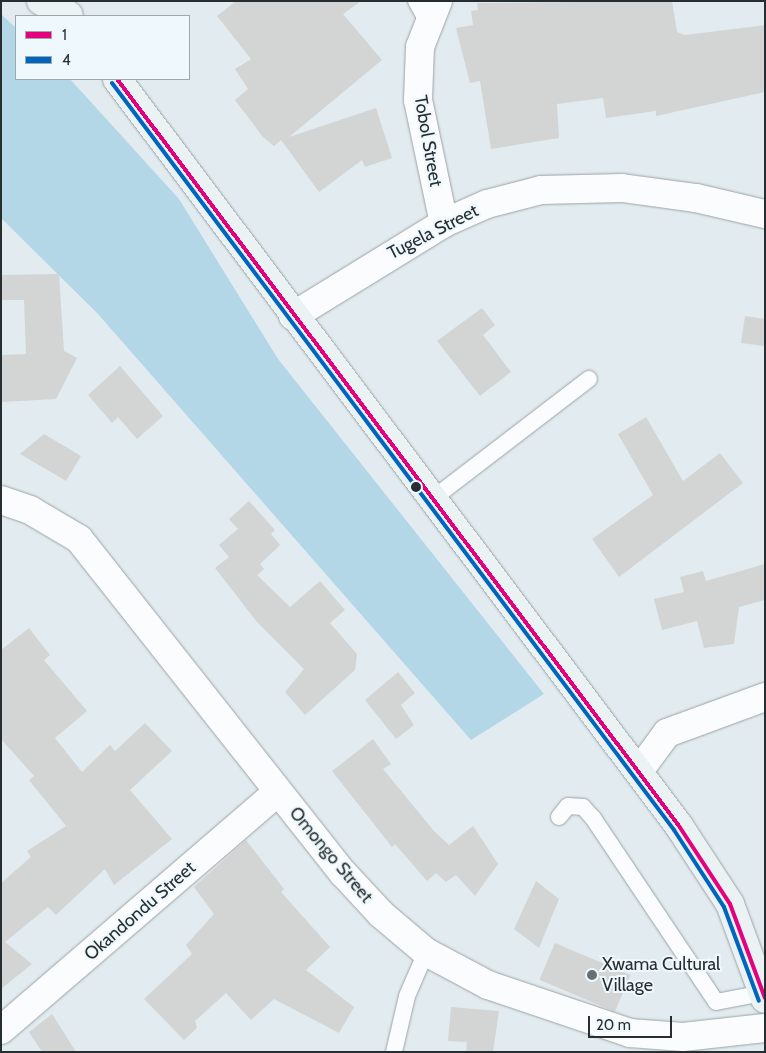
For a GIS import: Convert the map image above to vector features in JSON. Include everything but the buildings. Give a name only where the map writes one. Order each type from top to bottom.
[{"type":"main road","points":[[41,1],[66,8]]},
{"type":"main road","points":[[118,80],[294,316],[435,497],[639,771],[730,904],[764,996]]},
{"type":"street","name":"Tobol Street","points":[[427,8],[420,48],[418,100],[444,223]]},
{"type":"street","name":"Tugela Street","points":[[294,316],[444,223],[496,202],[541,190],[583,186],[696,198],[765,214]]},
{"type":"street","name":"Omongo Street","points":[[1,500],[30,510],[79,539],[278,792],[368,901],[426,952],[488,985],[630,1033],[683,1037],[765,1028]]},
{"type":"street","points":[[639,771],[667,732],[765,697]]},
{"type":"street","name":"Okandondu Street","points":[[1,1030],[278,792]]},
{"type":"lane","points":[[435,497],[588,379]]},
{"type":"lane","points":[[559,817],[568,806],[584,807],[716,1002],[764,996]]},
{"type":"lane","points":[[394,1052],[407,996],[426,952]]},
{"type":"shaded area","points":[[1,14],[15,27],[15,80],[71,80],[179,199],[278,359],[544,694],[471,740],[98,314],[1,218]]},
{"type":"transit line","name":"1","points":[[118,80],[679,826],[730,904],[765,998]]},
{"type":"transit line","name":"4","points":[[112,83],[674,830],[724,907],[759,1001]]},
{"type":"place","name":"Xwama Cultural Village","points":[[592,975]]}]
